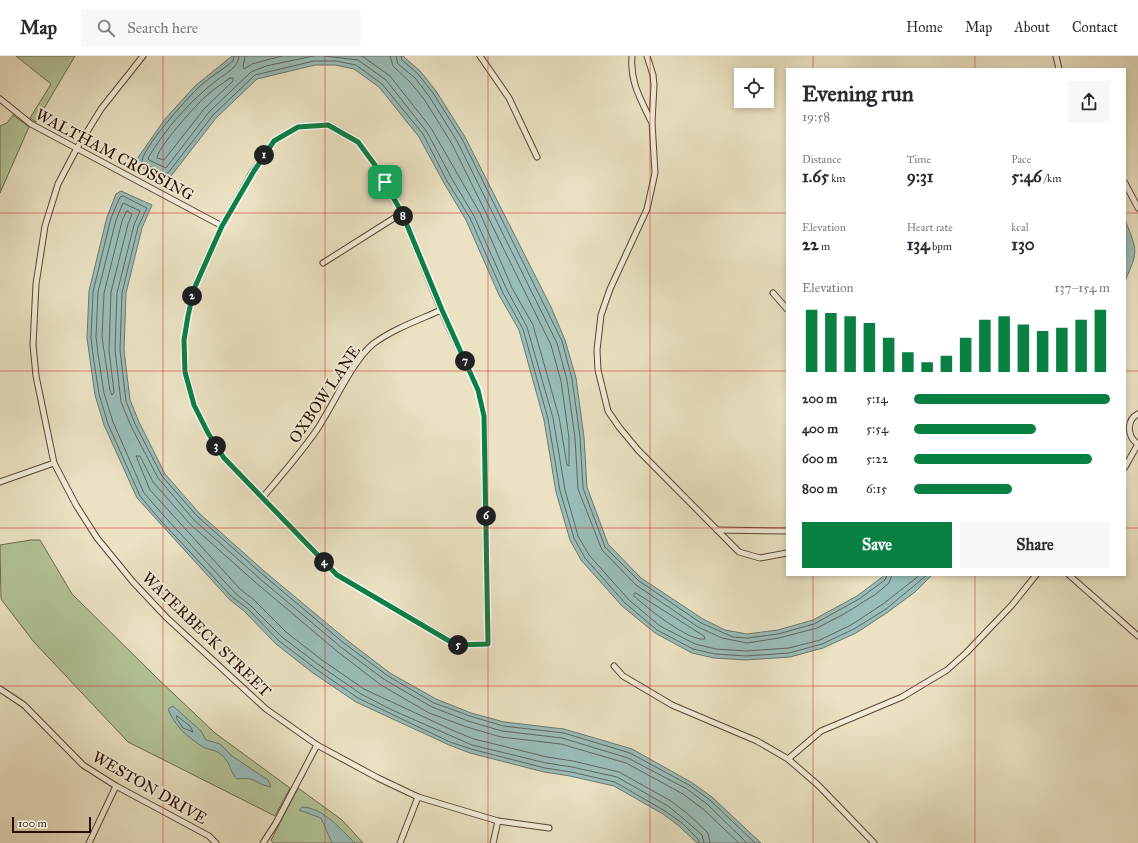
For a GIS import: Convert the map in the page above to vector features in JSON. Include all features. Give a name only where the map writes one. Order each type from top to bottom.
[{"type":"street","name":"WATERBECK STREET","points":[[143,56],[102,109],[77,148],[58,184],[45,226],[36,284],[33,345],[36,376],[54,463],[76,505],[97,538],[152,602],[214,663],[266,709],[316,745],[378,778],[418,797],[498,821],[549,828]]},
{"type":"street","points":[[480,56],[509,98],[537,157]]},
{"type":"street","points":[[632,56],[631,70],[633,83],[652,122]]},
{"type":"street","points":[[647,56],[653,75],[654,85],[652,122],[655,173],[647,209],[610,289],[601,315],[596,350],[598,370],[608,410],[619,427],[638,450],[740,552],[748,556],[760,558],[786,553]]},
{"type":"street","points":[[1056,56],[1059,68]]},
{"type":"street","name":"WALTHAM CROSSING","points":[[0,99],[31,124],[222,226]]},
{"type":"street","points":[[328,125],[358,142],[375,165],[402,213],[442,310],[478,390],[484,416],[488,644],[456,645],[337,575],[224,458],[208,433],[194,405],[185,372],[184,340],[194,289],[222,226],[254,171],[274,141],[298,127],[328,125]]},
{"type":"street","points":[[1126,185],[1138,208]]},
{"type":"street","points":[[323,263],[402,213]]},
{"type":"street","points":[[773,293],[786,308]]},
{"type":"street","name":"OXBOW LANE","points":[[262,498],[293,462],[316,430],[359,361],[373,345],[404,327],[442,310]]},
{"type":"street","points":[[1126,465],[1138,444],[1130,436],[1129,428],[1131,421],[1138,414]]},
{"type":"street","points":[[0,482],[54,463]]},
{"type":"street","points":[[717,530],[786,531]]},
{"type":"street","points":[[788,759],[821,731],[902,697],[947,670],[966,653],[1002,615],[1035,576]]},
{"type":"street","points":[[1070,576],[1138,636]]},
{"type":"street","points":[[614,666],[623,676],[672,705],[757,741],[788,759],[801,768],[874,843]]},
{"type":"street","name":"WESTON DRIVE","points":[[0,689],[24,705],[83,765],[116,786],[179,818],[209,836],[216,843]]},
{"type":"street","points":[[263,843],[276,823],[316,745]]},
{"type":"street","points":[[88,843],[116,786]]},
{"type":"street","points":[[400,843],[418,797]]},
{"type":"street","points":[[493,843],[498,821]]},
{"type":"green space","points":[[16,56],[75,56],[36,122],[30,118],[51,84]]},
{"type":"green space","points":[[13,115],[29,127],[0,193],[0,126],[7,123]]},
{"type":"green space","points":[[40,540],[72,594],[156,677],[215,733],[290,788],[275,816],[128,742],[33,641],[1,599],[0,545]]},
{"type":"green space","points":[[298,788],[342,820],[363,843],[273,843],[271,840]]},
{"type":"water","points":[[232,56],[403,56],[421,72],[436,91],[465,137],[551,307],[565,340],[576,378],[584,437],[587,487],[608,544],[641,578],[703,619],[725,630],[747,634],[778,630],[813,620],[857,596],[884,576],[931,576],[915,592],[856,633],[823,648],[790,657],[746,660],[714,658],[692,653],[655,633],[622,606],[581,560],[570,540],[556,492],[544,420],[519,330],[499,295],[466,220],[419,137],[379,87],[354,69],[335,65],[315,65],[257,79],[216,118],[171,176],[165,179],[137,165],[137,159],[165,119],[195,86]]},
{"type":"water","points":[[121,191],[152,205],[142,228],[126,293],[124,350],[130,400],[139,422],[165,474],[200,514],[264,571],[348,641],[390,673],[436,699],[471,713],[504,722],[564,729],[632,749],[691,782],[712,797],[761,843],[697,843],[679,826],[663,814],[614,786],[544,772],[470,753],[449,745],[356,702],[313,673],[276,644],[244,611],[230,600],[137,498],[104,425],[95,395],[87,338],[89,291],[107,217],[116,194]]},
{"type":"water","points":[[1126,223],[1135,251],[1126,278]]},
{"type":"water","points":[[173,706],[201,731],[206,740],[220,744],[232,756],[268,780],[271,787],[248,779],[237,779],[223,756],[218,752],[203,747],[197,743],[178,726],[168,709]]},
{"type":"water","points":[[302,807],[310,808],[324,815],[355,843],[332,843],[321,818],[299,810]]},
{"type":"route","points":[[328,125],[358,142],[375,165],[385,182],[402,213],[442,310],[478,390],[484,416],[488,644],[456,645],[389,607],[337,575],[224,458],[208,433],[194,405],[185,372],[184,340],[194,289],[222,226],[254,171],[274,141],[298,127],[328,125]]}]
